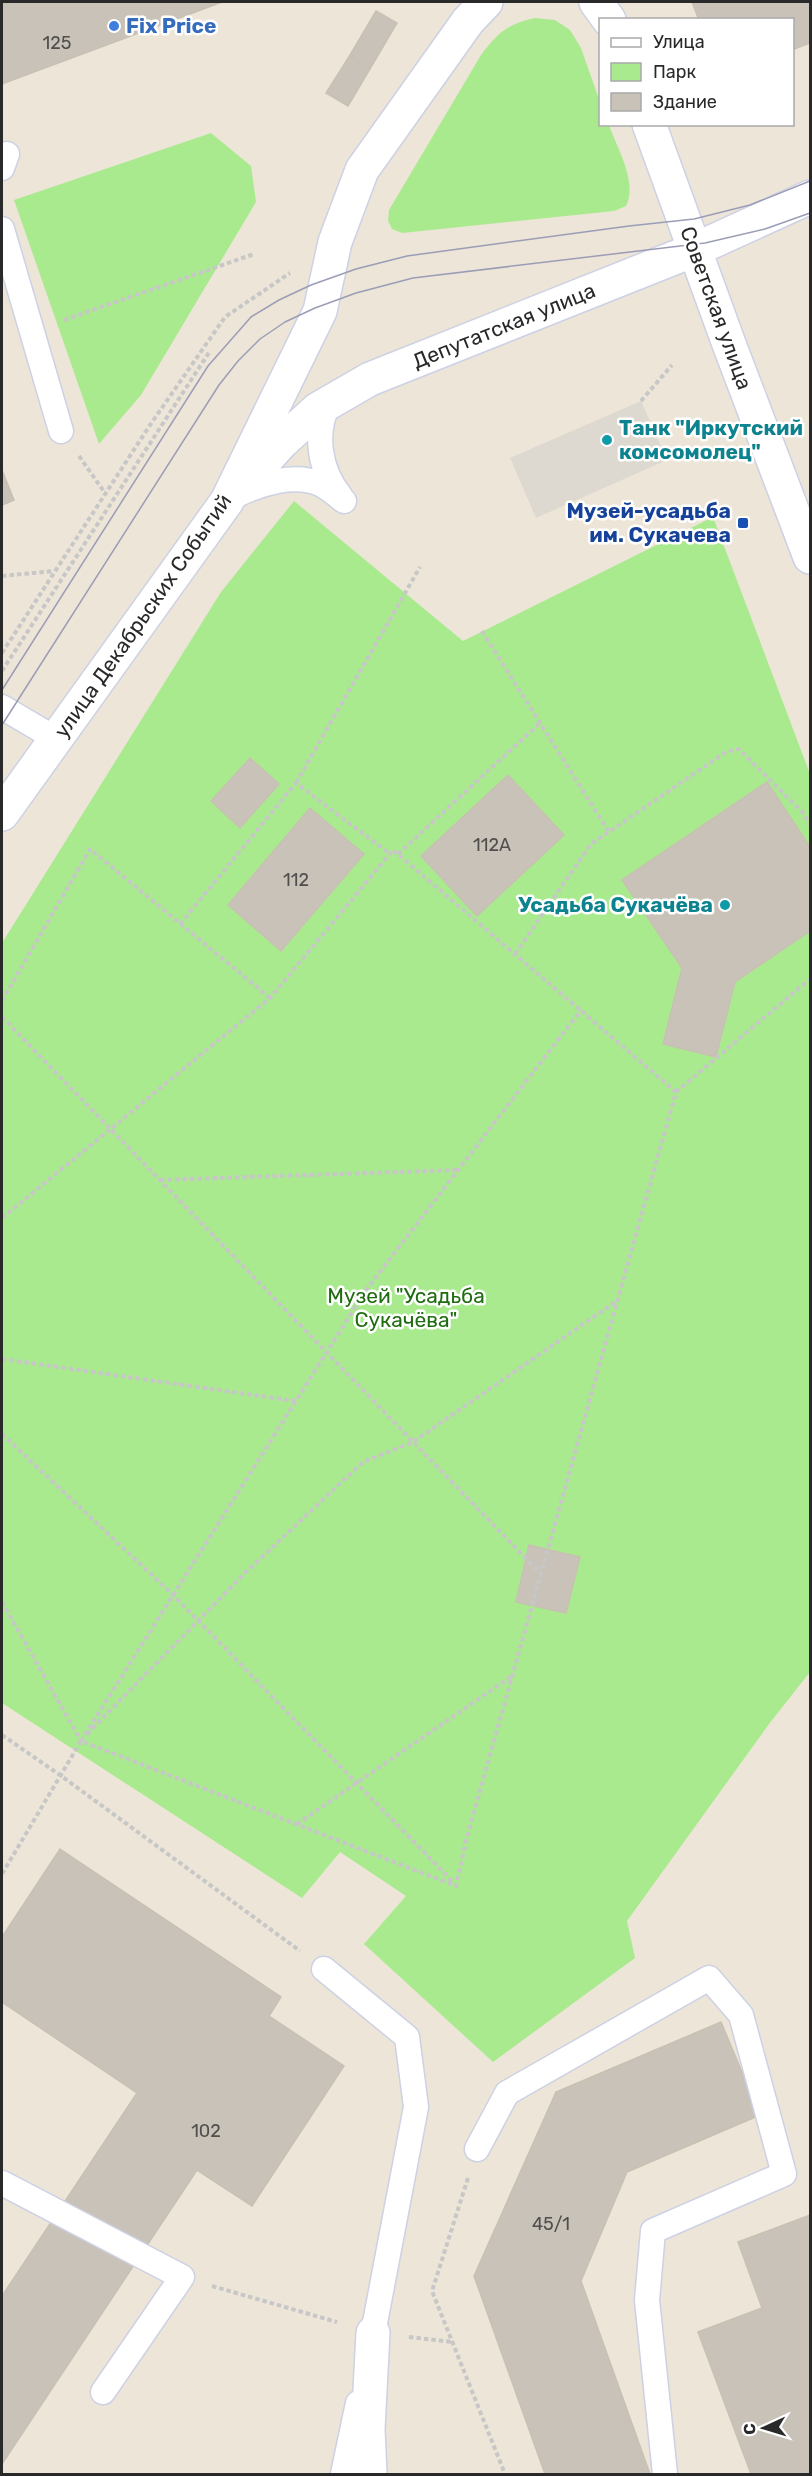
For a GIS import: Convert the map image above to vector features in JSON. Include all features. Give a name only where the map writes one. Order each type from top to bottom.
[{"type":"main road","points":[[477,11],[504,2]]},
{"type":"main road","points":[[596,2],[608,18]]},
{"type":"main road","points":[[605,2],[609,18]]},
{"type":"main road","name":"улица Декабрьских Событий","points":[[2,814],[227,501],[320,311],[335,242],[362,170],[477,11]]},
{"type":"main road","name":"Советская улица","points":[[650,126],[810,557]]},
{"type":"main road","name":"Депутатская улица","points":[[227,501],[303,422],[330,401],[370,379],[694,250],[810,197]]},
{"type":"main road","points":[[370,2475],[368,2429],[373,2333]]},
{"type":"lane","points":[[2,229],[61,431]]},
{"type":"lane","points":[[227,501],[258,486],[296,480],[320,484],[344,501],[329,478],[321,452],[320,427],[330,401]]},
{"type":"lane","points":[[2,707],[56,739]]},
{"type":"lane","points":[[324,1969],[407,2037],[416,2107],[343,2475]]},
{"type":"lane","points":[[477,2149],[507,2093],[709,1978],[741,2015],[784,2174],[653,2231],[647,2300],[665,2475]]},
{"type":"lane","points":[[2,2183],[182,2277],[103,2392]]},
{"type":"path","points":[[2,653],[150,425],[225,317],[335,242]]},
{"type":"path","points":[[32,332],[254,254]]},
{"type":"path","points":[[2,671],[210,351]]},
{"type":"path","points":[[640,401],[672,365]]},
{"type":"path","points":[[61,431],[105,493]]},
{"type":"path","points":[[180,924],[296,783],[420,567]]},
{"type":"path","points":[[2,576],[55,571]]},
{"type":"path","points":[[483,632],[609,832]]},
{"type":"path","points":[[398,854],[540,723]]},
{"type":"path","points":[[515,954],[591,844],[726,752],[739,749],[803,813],[810,825]]},
{"type":"path","points":[[296,783],[390,854]]},
{"type":"path","points":[[2,1001],[90,849],[270,998]]},
{"type":"path","points":[[2,1218],[270,998],[393,850],[676,1092]]},
{"type":"path","points":[[456,1886],[512,1676],[676,1092],[810,979]]},
{"type":"path","points":[[2,1874],[81,1741],[366,1290],[581,1010]]},
{"type":"path","points":[[2,1017],[541,1575]]},
{"type":"path","points":[[160,1180],[458,1170]]},
{"type":"path","points":[[81,1741],[245,1573],[363,1462],[413,1442],[618,1300]]},
{"type":"path","points":[[2,1359],[295,1401]]},
{"type":"path","points":[[2,1434],[173,1595],[456,1886]]},
{"type":"path","points":[[2,1602],[81,1741],[456,1886]]},
{"type":"path","points":[[296,1824],[512,1676]]},
{"type":"path","points":[[2,1735],[324,1969]]},
{"type":"path","points":[[477,2149],[432,2291],[505,2475]]},
{"type":"path","points":[[182,2277],[373,2333]]},
{"type":"green space","points":[[535,18],[555,20],[570,30],[581,48],[599,99],[599,126],[609,126],[625,165],[630,186],[626,206],[614,211],[402,233],[392,229],[388,221],[389,210],[481,55],[504,30],[517,23]]},
{"type":"green space","points":[[211,133],[251,166],[256,202],[141,395],[99,444],[14,200]]},
{"type":"green space","name":"Музей \"Усадьба Сукачёва\"","points":[[294,501],[463,641],[713,517],[810,774],[810,1672],[769,1724],[627,1921],[635,1958],[493,2062],[364,1944],[406,1896],[340,1852],[302,1898],[2,1703],[2,943],[221,592]]},
{"type":"shaded area","points":[[641,401],[667,460],[536,518],[510,458]]},
{"type":"building","points":[[2,2],[222,2],[2,84]]},
{"type":"building","points":[[692,2],[810,2],[810,43],[794,49],[794,18],[698,18]]},
{"type":"building","points":[[376,11],[397,23],[370,69],[350,55]]},
{"type":"building","points":[[350,55],[370,69],[348,106],[326,93]]},
{"type":"building","points":[[2,470],[14,500],[2,505]]},
{"type":"building","points":[[250,758],[279,784],[240,828],[211,801]]},
{"type":"building","points":[[508,775],[564,835],[477,916],[421,856]]},
{"type":"building","name":"Усадьба Сукачёва","points":[[767,782],[810,847],[810,931],[735,982],[716,1057],[663,1044],[682,968],[622,880]]},
{"type":"building","points":[[310,808],[364,854],[281,951],[228,905]]},
{"type":"building","points":[[529,1545],[580,1557],[566,1613],[516,1602]]},
{"type":"building","points":[[60,1849],[281,1997],[269,2016],[344,2066],[252,2206],[197,2170],[2,2464],[2,2296],[137,2093],[2,2002],[2,1937]]},
{"type":"building","points":[[721,2022],[760,2115],[627,2172],[581,2281],[650,2474],[545,2474],[474,2276],[556,2092]]},
{"type":"building","points":[[810,2215],[810,2474],[751,2474],[698,2332],[762,2308],[738,2242]]},
{"type":"tram line","points":[[2,690],[208,366],[251,317],[279,300],[311,285],[356,269],[407,256],[694,219],[750,205],[810,181]]},
{"type":"tram line","points":[[2,725],[219,385],[260,339],[285,322],[356,293],[413,278],[705,243],[765,229],[810,213]]},
{"type":"place","name":"Fix Price","points":[[114,26]]},
{"type":"place","name":"Танк \"Иркутский комсомолец\"","points":[[607,440]]},
{"type":"place","name":"Музей-усадьба им. Сукачева","points":[[743,523]]},
{"type":"place","name":"Усадьба Сукачёва","points":[[725,905]]}]
